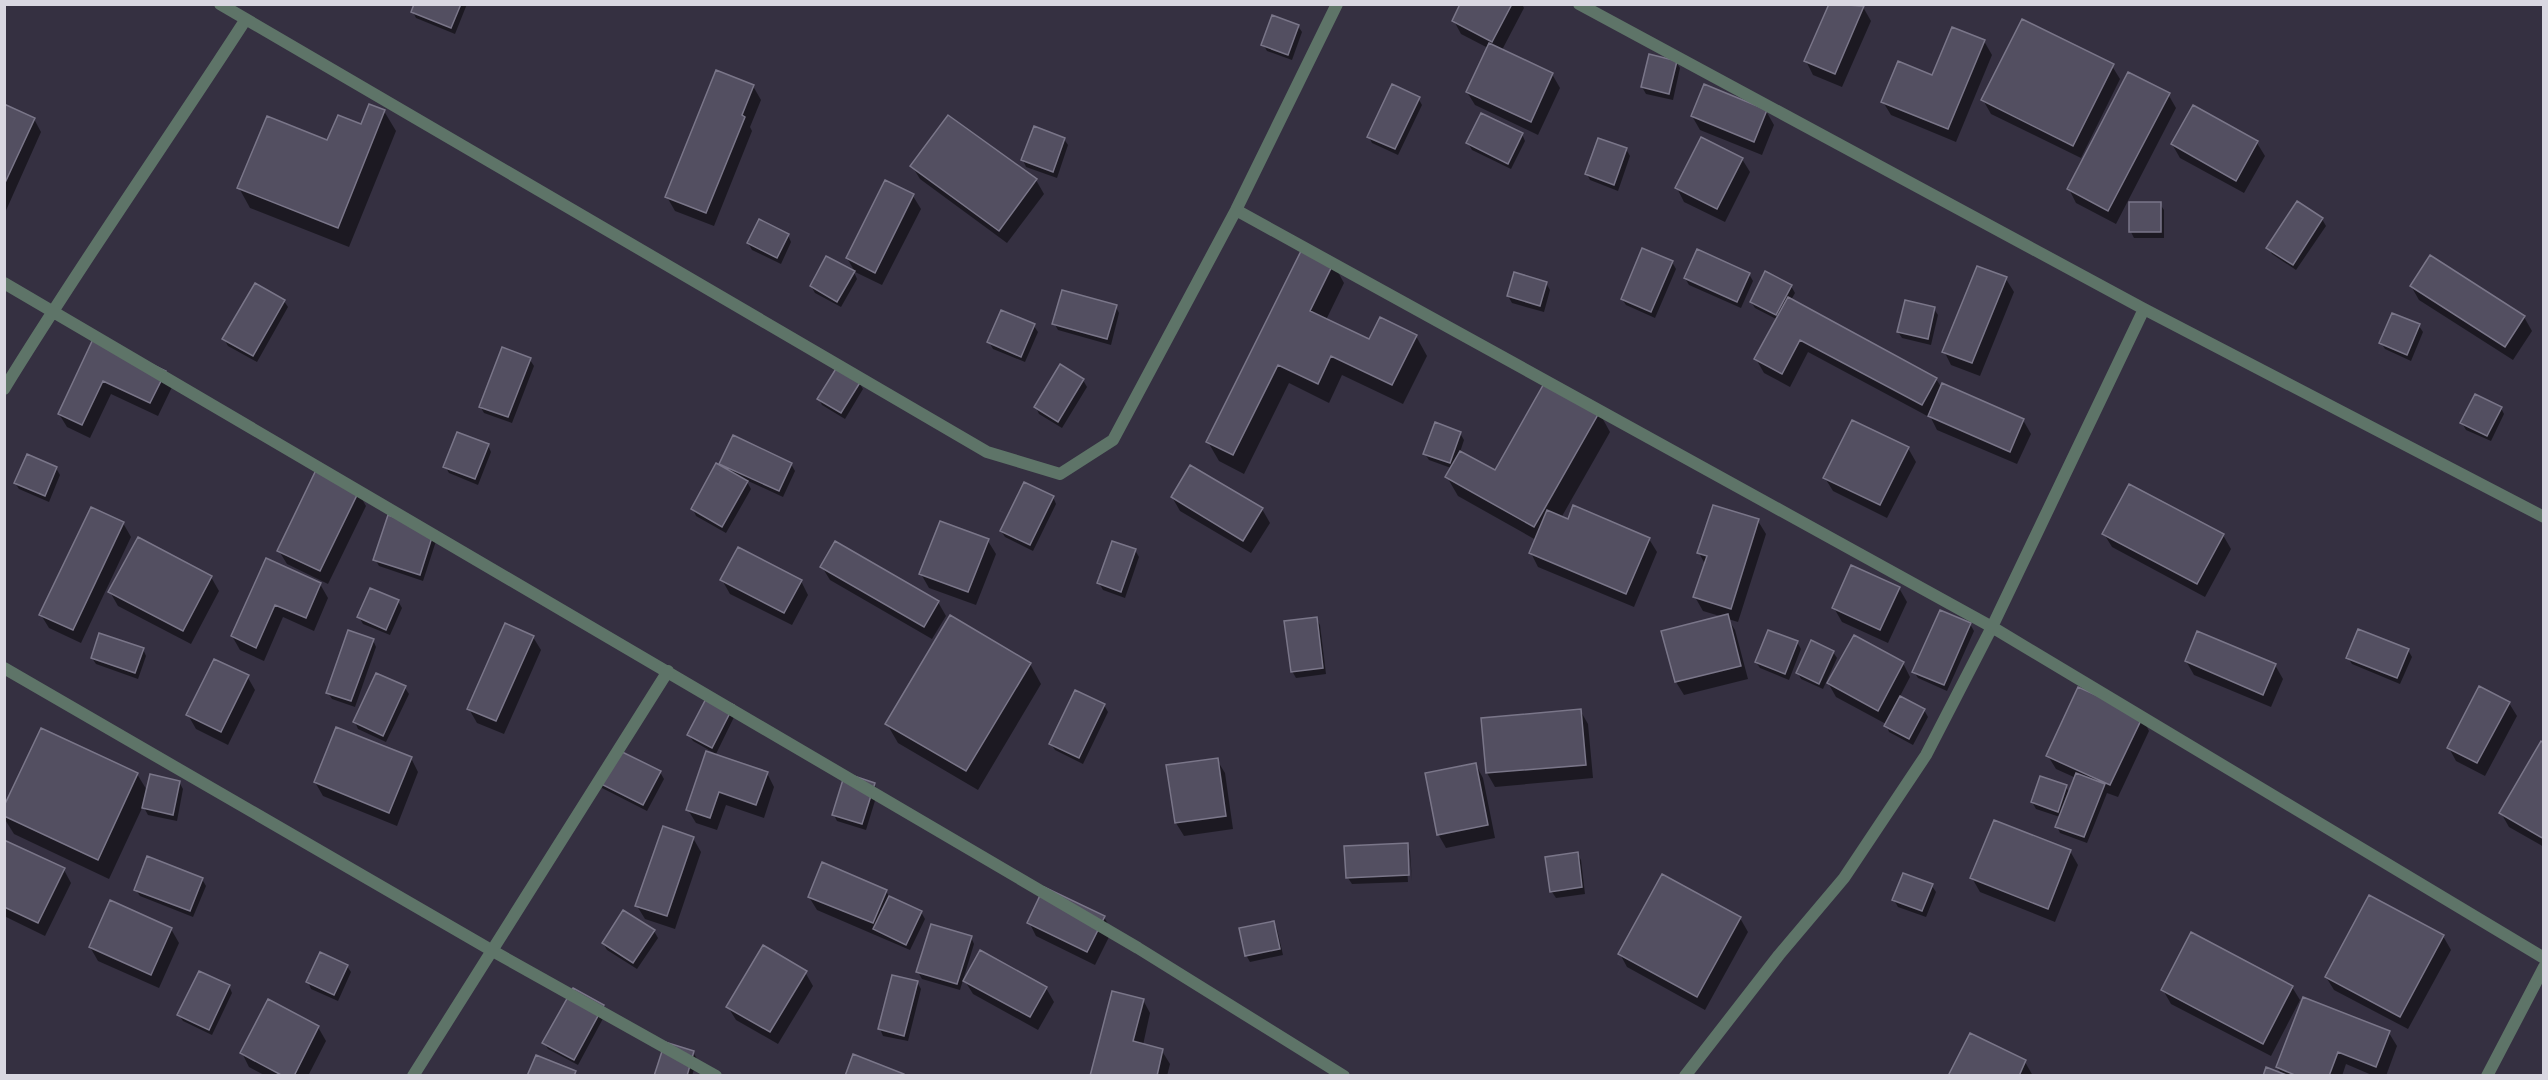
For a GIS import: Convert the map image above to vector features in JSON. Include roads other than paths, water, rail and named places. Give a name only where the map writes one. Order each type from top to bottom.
[{"type":"street","points":[[220,4],[987,452],[1060,474],[1113,440],[1236,210],[1337,4]]},
{"type":"street","points":[[1579,4],[2144,309],[2544,517]]},
{"type":"street","points":[[4,389],[52,311],[164,146],[246,19]]},
{"type":"street","points":[[1236,210],[1992,627],[2544,958]]},
{"type":"street","points":[[4,283],[1138,948],[1344,1076]]},
{"type":"street","points":[[1685,1076],[1779,955],[1844,878],[1926,755],[1992,627],[2144,309]]},
{"type":"street","points":[[4,668],[491,950],[716,1076]]},
{"type":"street","points":[[413,1076],[668,671]]},
{"type":"street","points":[[2487,1076],[2544,967]]}]
